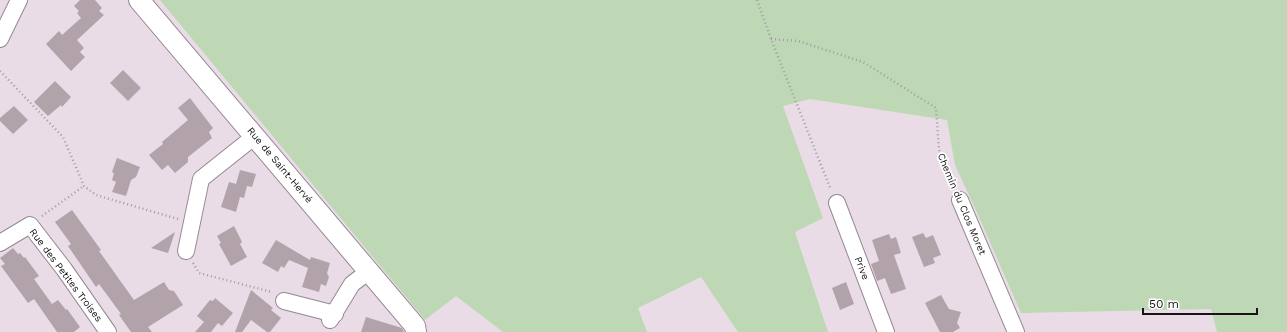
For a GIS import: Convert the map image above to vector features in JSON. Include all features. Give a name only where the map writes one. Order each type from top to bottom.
[{"type":"street","points":[[0,38],[19,0]]},
{"type":"street","name":"Rue de Saint-Hervé","points":[[139,0],[415,326],[416,332]]},
{"type":"street","points":[[186,251],[201,179],[255,136]]},
{"type":"street","name":"Chemin du Clos Moret","points":[[960,200],[1016,332]]},
{"type":"street","name":"Prive","points":[[837,203],[886,332]]},
{"type":"street","name":"Rue des Petites Troises","points":[[0,243],[30,225],[64,269],[108,332]]},
{"type":"street","points":[[284,301],[332,317],[352,284],[369,271]]},
{"type":"path","points":[[757,0],[771,39],[837,203]]},
{"type":"path","name":"Chemin du Clos Moret","points":[[771,39],[798,41],[863,62],[936,108],[939,150],[960,200]]},
{"type":"path","points":[[0,71],[63,137],[84,186],[96,195],[192,223]]},
{"type":"path","points":[[30,225],[84,186]]},
{"type":"path","points":[[186,251],[199,274],[280,294],[284,301]]},
{"type":"green space","points":[[160,0],[1287,0],[1287,332],[1217,332],[1211,309],[1021,313],[955,165],[947,120],[810,99],[783,106],[823,218],[795,232],[828,332],[738,332],[701,277],[638,308],[647,332],[503,332],[456,296],[425,320]]},
{"type":"building","points":[[80,0],[95,0],[102,8],[99,11],[104,15],[77,40],[84,48],[80,52],[85,57],[71,71],[46,44],[59,31],[62,35],[81,18],[77,13],[79,11],[74,6]]},
{"type":"building","points":[[123,70],[141,88],[128,101],[110,83]]},
{"type":"building","points":[[55,81],[71,97],[62,107],[61,105],[48,116],[34,102]]},
{"type":"building","points":[[190,98],[213,128],[209,132],[212,138],[188,157],[188,162],[175,173],[168,165],[162,170],[149,155],[188,120],[178,108]]},
{"type":"building","points":[[14,106],[28,120],[13,134],[0,121],[0,118]]},
{"type":"building","points":[[117,158],[140,167],[136,177],[131,180],[126,196],[112,192],[116,182],[112,180],[114,173],[112,172]]},
{"type":"building","points":[[240,170],[256,174],[252,187],[247,186],[244,198],[240,197],[236,212],[221,207],[229,182],[236,184]]},
{"type":"building","points":[[72,210],[134,300],[164,282],[169,290],[174,291],[183,305],[148,327],[152,332],[131,332],[119,315],[121,314],[99,284],[96,287],[68,246],[71,244],[55,222]]},
{"type":"building","points":[[234,226],[242,242],[240,244],[247,257],[231,266],[219,244],[221,243],[217,236]]},
{"type":"building","points":[[175,232],[168,253],[151,248]]},
{"type":"building","points":[[923,233],[926,238],[933,235],[941,255],[933,258],[935,263],[924,267],[912,237]]},
{"type":"building","points":[[889,234],[891,239],[896,237],[901,253],[894,255],[906,289],[891,294],[885,278],[877,281],[871,264],[879,261],[872,240]]},
{"type":"building","points":[[276,240],[310,260],[311,257],[330,263],[327,273],[329,277],[326,286],[321,284],[319,292],[302,287],[308,268],[289,260],[284,268],[281,266],[278,272],[262,263]]},
{"type":"building","points":[[13,248],[18,254],[20,253],[24,258],[25,257],[39,276],[34,279],[52,304],[58,300],[66,310],[67,309],[80,327],[74,332],[57,332],[34,299],[28,303],[1,266],[5,264],[0,258]]},
{"type":"building","points":[[846,282],[854,304],[840,310],[832,288]]},
{"type":"building","points":[[251,290],[273,308],[271,310],[281,318],[270,332],[267,332],[251,320],[242,332],[235,332]]},
{"type":"building","points":[[941,295],[949,309],[961,312],[957,323],[960,328],[953,332],[940,332],[925,303]]},
{"type":"building","points":[[215,298],[233,313],[222,326],[218,323],[211,332],[195,332],[204,322],[197,316],[210,300],[213,301]]},
{"type":"building","points":[[366,317],[402,328],[404,332],[361,332]]}]
